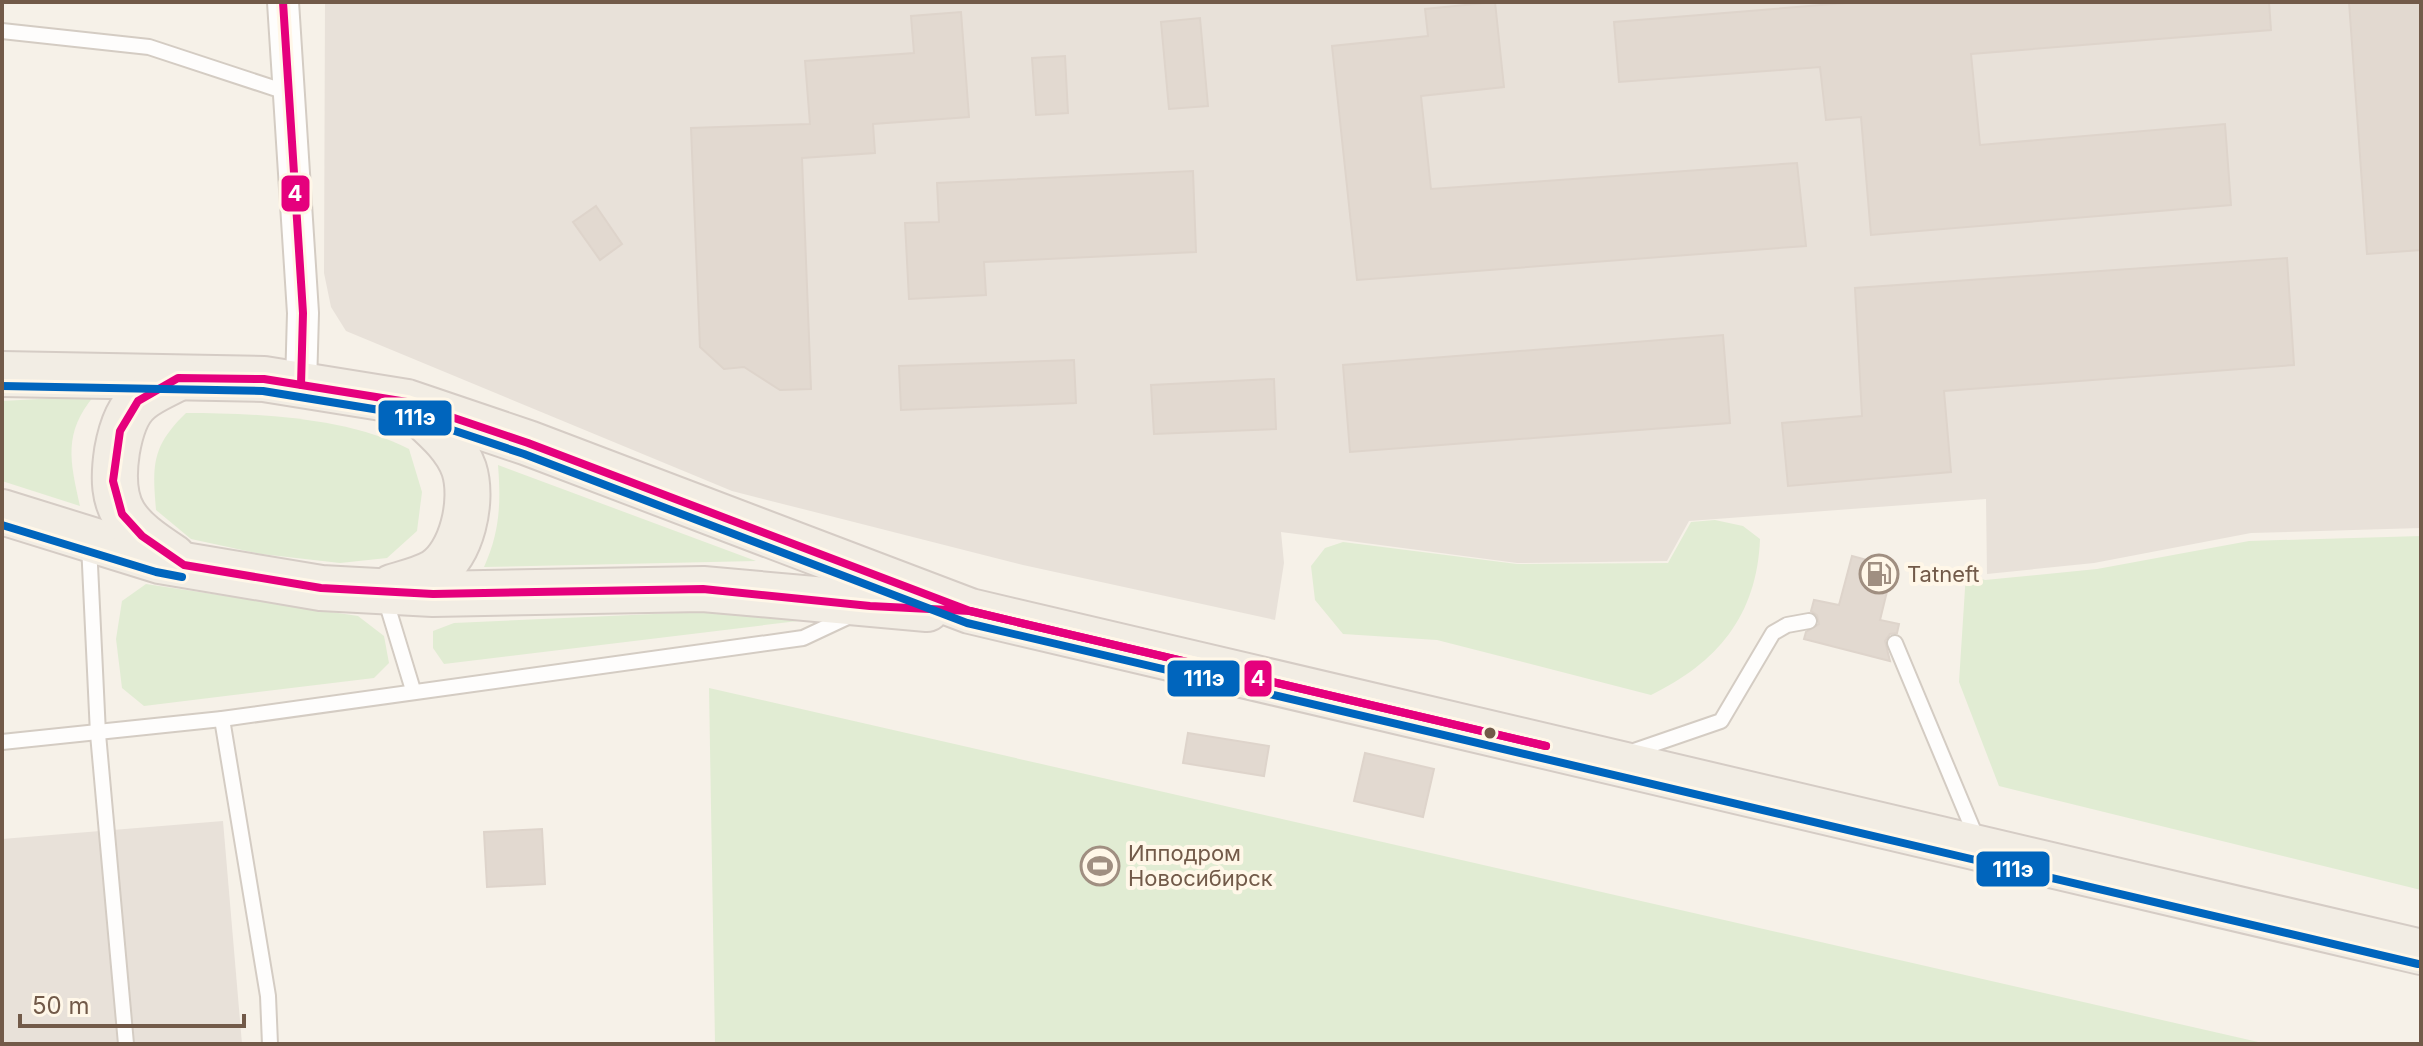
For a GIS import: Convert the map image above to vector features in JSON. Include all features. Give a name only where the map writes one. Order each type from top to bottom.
[{"type":"main road","points":[[2,374],[264,379],[407,402],[528,443],[970,611],[1602,762],[2421,952]]},
{"type":"main road","points":[[178,378],[138,401],[120,431],[113,481],[122,514],[142,536],[184,565]]},
{"type":"main road","points":[[383,591],[435,572],[454,551],[466,512],[464,470],[445,439],[407,402]]},
{"type":"main road","points":[[2,512],[89,540],[184,565],[321,588],[433,594],[703,589],[870,606],[970,611]]},
{"type":"street","points":[[283,2],[303,313],[301,385]]},
{"type":"lane","points":[[2,31],[149,47],[290,93]]},
{"type":"lane","points":[[89,540],[98,734],[126,1044]]},
{"type":"lane","points":[[383,591],[413,690]]},
{"type":"lane","points":[[2,742],[222,719],[803,638],[870,606]]},
{"type":"lane","points":[[1602,762],[1721,721],[1773,633],[1787,625],[1809,621]]},
{"type":"lane","points":[[1895,643],[1982,850]]},
{"type":"lane","points":[[222,719],[268,996],[270,1044]]},
{"type":"shaded area","points":[[325,2],[2421,2],[2421,528],[2251,533],[2094,563],[1987,574],[1986,499],[1689,521],[1667,561],[1517,563],[1281,532],[1284,563],[1275,620],[1023,565],[732,491],[346,331],[331,307],[324,273]]},
{"type":"shaded area","points":[[223,821],[242,1044],[2,1044],[2,839]]},
{"type":"green space","points":[[94,396],[77,422],[73,435],[72,461],[80,506],[2,481],[2,401]]},
{"type":"green space","points":[[186,413],[300,419],[358,430],[409,449],[422,492],[417,531],[387,558],[340,563],[261,554],[191,539],[156,510],[155,494],[155,468],[161,446]]},
{"type":"green space","points":[[498,465],[756,561],[484,567],[498,517]]},
{"type":"green space","points":[[1715,520],[1743,526],[1760,539],[1751,591],[1742,614],[1714,652],[1675,682],[1651,695],[1437,640],[1343,634],[1315,600],[1311,566],[1325,548],[1343,542],[1517,564],[1668,563],[1691,522]]},
{"type":"green space","points":[[2421,536],[2421,890],[1999,786],[1959,682],[1966,573],[1985,580],[2097,569],[2249,541]]},
{"type":"green space","points":[[146,584],[358,616],[384,636],[389,663],[374,678],[144,706],[122,688],[116,639],[122,601]]},
{"type":"green space","points":[[744,610],[798,621],[444,664],[433,648],[433,631],[454,623]]},
{"type":"green space","name":"Ипподром Новосибирск","points":[[709,688],[2267,1044],[715,1044]]},
{"type":"building","points":[[1495,2],[1504,87],[1421,96],[1431,189],[1797,163],[1806,246],[1357,280],[1332,46],[1428,36],[1425,9]]},
{"type":"building","points":[[1858,2],[2269,2],[2271,30],[1971,54],[1980,145],[2225,124],[2231,205],[1871,235],[1861,117],[1826,120],[1820,67],[1619,82],[1614,22]]},
{"type":"building","points":[[2349,2],[2421,2],[2421,250],[2367,254]]},
{"type":"building","points":[[961,12],[969,117],[873,124],[875,153],[802,158],[811,389],[780,390],[744,367],[724,369],[700,347],[691,128],[810,124],[805,61],[914,53],[911,16]]},
{"type":"building","points":[[1200,18],[1208,106],[1169,109],[1161,22]]},
{"type":"building","points":[[1065,56],[1068,113],[1036,115],[1032,58]]},
{"type":"building","points":[[1193,171],[1196,252],[984,262],[986,295],[909,299],[905,223],[939,222],[937,183]]},
{"type":"building","points":[[596,206],[622,244],[600,260],[573,222]]},
{"type":"building","points":[[2287,258],[2294,365],[1944,391],[1951,472],[1788,486],[1782,423],[1862,416],[1855,288]]},
{"type":"building","points":[[1723,335],[1730,423],[1350,452],[1343,365]]},
{"type":"building","points":[[1074,360],[1076,403],[901,410],[899,366]]},
{"type":"building","points":[[1274,379],[1276,429],[1154,434],[1151,385]]},
{"type":"building","points":[[1852,556],[1893,567],[1880,620],[1899,624],[1897,633],[1890,634],[1885,641],[1890,661],[1804,639],[1806,632],[1819,624],[1817,615],[1811,611],[1814,600],[1839,605]]},
{"type":"building","points":[[1188,733],[1269,746],[1264,776],[1183,763]]},
{"type":"building","points":[[1365,753],[1434,769],[1423,817],[1354,801]]},
{"type":"building","points":[[542,829],[545,884],[487,887],[484,832]]},
{"type":"transit line","name":"4","points":[[283,2],[303,313],[301,385]]},
{"type":"transit line","name":"4","points":[[178,378],[264,379],[407,402],[528,443],[970,611],[870,606],[703,589],[433,594],[321,588],[184,565],[142,536],[122,514],[113,481],[120,431],[138,401],[178,378]]},
{"type":"transit line","name":"111э","points":[[2,386],[263,391],[404,414],[524,454],[967,623],[2418,964]]},
{"type":"transit line","name":"111э","points":[[2,525],[156,572],[182,577]]},
{"type":"transit line","name":"4","points":[[970,611],[1546,746]]},
{"type":"transit line","name":"4","points":[[970,611],[1546,746]]},
{"type":"place","name":"Tatneft","points":[[1879,574]]},
{"type":"place","name":"Ипподром Новосибирск","points":[[1100,866]]}]
